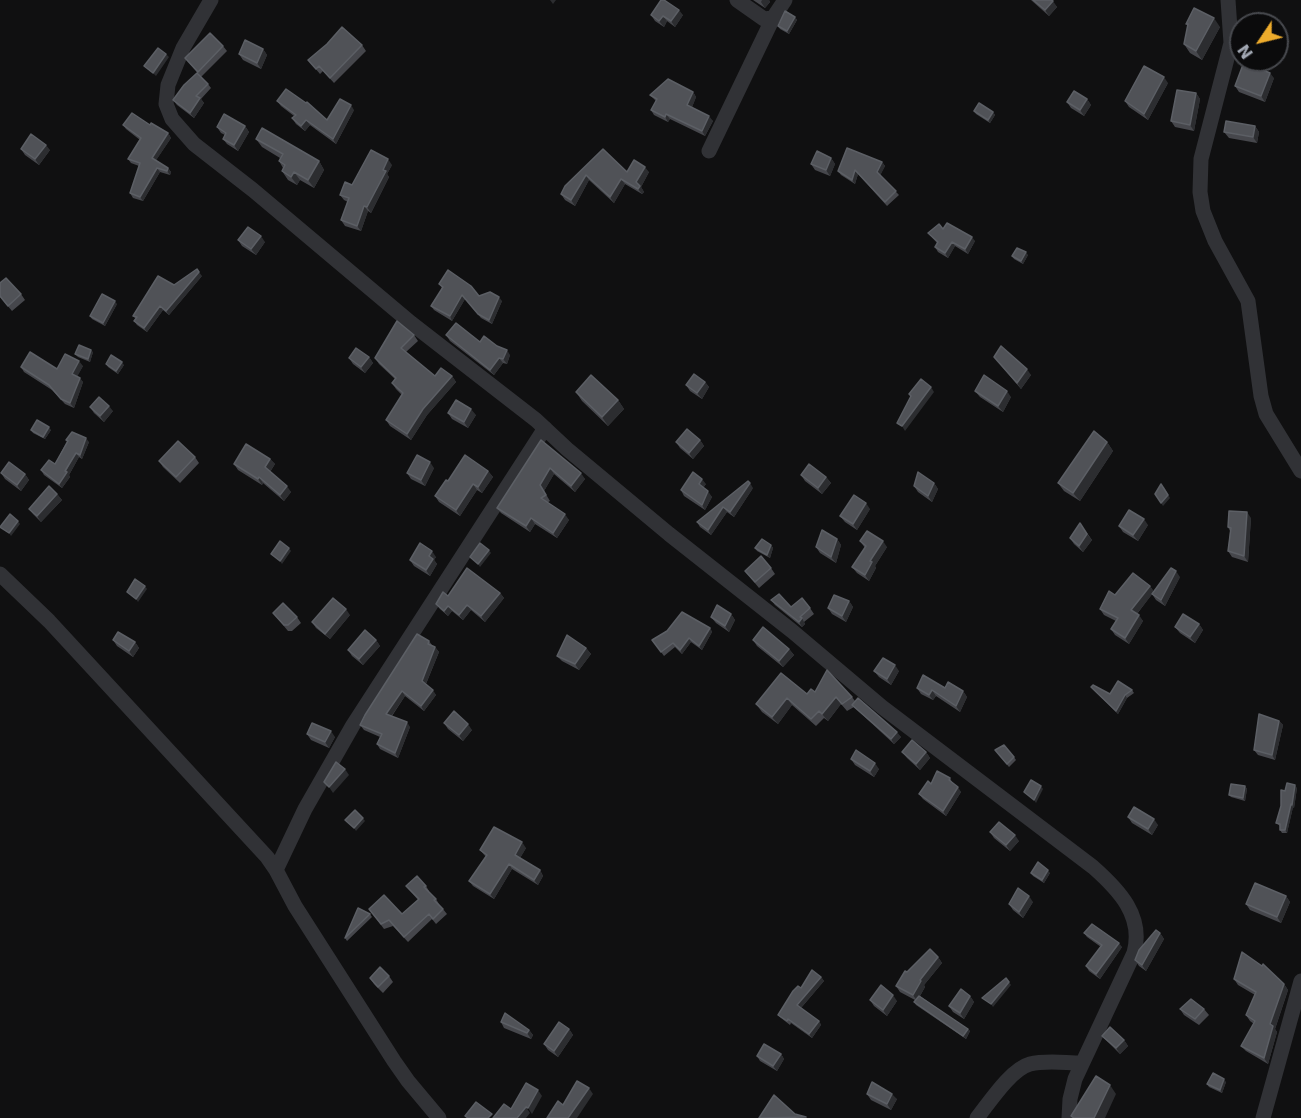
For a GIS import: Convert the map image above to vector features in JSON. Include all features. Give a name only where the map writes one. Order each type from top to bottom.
[{"type":"street","points":[[211,0],[183,48],[168,85],[166,104],[172,119],[194,144],[253,190],[411,323],[546,429],[669,534],[792,631],[882,707],[1056,838],[1112,884],[1132,914],[1137,929],[1137,940],[1129,964],[1082,1063],[1070,1099],[1069,1118]]},
{"type":"street","points":[[737,0],[764,19],[773,18]]},
{"type":"street","points":[[709,150],[773,18],[785,0]]},
{"type":"street","points":[[1228,0],[1231,43],[1201,159],[1200,192],[1203,211],[1215,241],[1248,301],[1261,396],[1266,414],[1301,471]]},
{"type":"street","points":[[276,870],[305,809],[353,725],[546,429]]},
{"type":"street","points":[[0,574],[50,621],[229,814],[276,870],[295,906],[394,1061],[439,1118]]},
{"type":"street","points":[[1263,1118],[1301,981]]},
{"type":"street","points":[[976,1118],[1008,1081],[1027,1065],[1082,1063]]},
{"type":"building","points":[[661,0],[679,10],[671,21],[663,16],[659,21],[651,15]]},
{"type":"building","points":[[1033,0],[1051,0],[1053,1],[1045,10]]},
{"type":"building","points":[[1194,8],[1214,18],[1196,51],[1184,44],[1188,24],[1186,24]]},
{"type":"building","points":[[785,11],[795,17],[787,31],[778,26]]},
{"type":"building","points":[[342,27],[362,45],[330,78],[319,66],[316,69],[308,60]]},
{"type":"building","points":[[210,33],[223,46],[198,72],[185,58]]},
{"type":"building","points":[[245,40],[263,49],[257,63],[239,54]]},
{"type":"building","points":[[158,48],[166,54],[153,73],[144,66]]},
{"type":"building","points":[[1144,66],[1164,77],[1144,114],[1125,101]]},
{"type":"building","points":[[1240,72],[1270,73],[1261,96],[1235,86]]},
{"type":"building","points":[[197,73],[208,84],[196,96],[200,98],[190,113],[173,100]]},
{"type":"building","points":[[668,79],[693,92],[687,105],[709,116],[702,131],[666,114],[665,117],[651,110],[657,99],[650,95]]},
{"type":"building","points":[[286,89],[307,102],[327,120],[340,99],[351,105],[333,139],[306,120],[301,126],[292,118],[296,115],[277,101]]},
{"type":"building","points":[[1177,90],[1196,93],[1190,125],[1171,121]]},
{"type":"building","points":[[1074,91],[1087,99],[1080,110],[1067,102]]},
{"type":"building","points":[[979,103],[993,112],[988,120],[974,111]]},
{"type":"building","points":[[132,113],[168,133],[152,158],[168,168],[167,171],[157,168],[140,197],[130,193],[140,163],[128,159],[141,138],[123,125]]},
{"type":"building","points":[[224,114],[245,126],[234,145],[223,139],[226,133],[217,127]]},
{"type":"building","points":[[1226,121],[1255,126],[1253,137],[1224,132]]},
{"type":"building","points":[[262,128],[319,161],[308,180],[294,172],[291,177],[282,171],[285,165],[279,161],[283,154],[256,139]]},
{"type":"building","points":[[31,134],[46,145],[35,159],[21,149]]},
{"type":"building","points":[[847,148],[882,162],[877,172],[896,191],[885,202],[855,170],[852,180],[838,171]]},
{"type":"building","points":[[603,149],[627,172],[634,160],[645,167],[636,182],[640,186],[638,189],[621,179],[610,197],[586,175],[571,200],[561,194],[565,186]]},
{"type":"building","points":[[371,150],[388,159],[383,170],[386,171],[367,207],[364,206],[357,226],[341,220],[349,198],[340,195],[345,182],[352,185]]},
{"type":"building","points":[[817,151],[831,158],[826,170],[811,164]]},
{"type":"building","points":[[947,223],[972,237],[965,249],[952,242],[945,253],[935,247],[938,242],[928,233],[939,224],[943,229]]},
{"type":"building","points":[[248,227],[261,236],[251,249],[238,240]]},
{"type":"building","points":[[1017,248],[1026,252],[1021,261],[1012,256]]},
{"type":"building","points":[[197,269],[199,272],[166,311],[160,306],[144,328],[134,321],[137,317],[133,316],[158,276],[174,285]]},
{"type":"building","points":[[448,270],[471,286],[479,296],[490,292],[499,297],[489,320],[478,314],[462,295],[450,316],[431,306],[443,287],[439,284]]},
{"type":"building","points":[[6,278],[21,294],[8,306],[0,296],[0,283]]},
{"type":"building","points":[[102,294],[115,301],[103,323],[90,316]]},
{"type":"building","points":[[397,321],[414,335],[401,348],[435,376],[441,368],[452,376],[423,409],[407,434],[386,420],[403,393],[392,383],[396,378],[375,358]]},
{"type":"building","points":[[456,323],[480,342],[484,336],[507,350],[503,359],[499,358],[490,370],[446,335]]},
{"type":"building","points":[[79,345],[91,350],[88,359],[75,354]]},
{"type":"building","points":[[1001,346],[1027,369],[1017,383],[994,357]]},
{"type":"building","points":[[356,348],[369,357],[361,367],[349,358]]},
{"type":"building","points":[[30,352],[57,369],[65,354],[79,361],[72,374],[80,378],[70,403],[61,399],[49,385],[21,367]]},
{"type":"building","points":[[111,355],[122,362],[116,371],[106,364]]},
{"type":"building","points":[[694,374],[705,382],[697,393],[686,385]]},
{"type":"building","points":[[591,375],[618,400],[602,417],[576,392]]},
{"type":"building","points":[[984,375],[1007,391],[998,406],[975,391]]},
{"type":"building","points":[[921,379],[931,387],[902,426],[897,423],[911,396],[909,394]]},
{"type":"building","points":[[99,397],[109,406],[100,416],[90,407]]},
{"type":"building","points":[[456,400],[471,409],[464,422],[448,413]]},
{"type":"building","points":[[37,420],[49,427],[43,437],[31,430]]},
{"type":"building","points":[[687,429],[700,440],[689,453],[676,442]]},
{"type":"building","points":[[1094,431],[1107,442],[1073,493],[1058,483]]},
{"type":"building","points":[[72,432],[86,438],[80,455],[76,453],[59,484],[41,470],[49,460],[55,464]]},
{"type":"building","points":[[541,440],[581,473],[571,486],[550,468],[540,485],[546,495],[541,498],[565,514],[553,533],[531,518],[526,526],[497,508]]},
{"type":"building","points":[[178,441],[195,457],[176,477],[159,461]]},
{"type":"building","points":[[246,444],[270,459],[265,467],[287,486],[280,495],[259,477],[258,479],[234,464]]},
{"type":"building","points":[[417,455],[430,462],[421,480],[407,473]]},
{"type":"building","points":[[465,455],[488,471],[478,487],[473,484],[456,510],[435,496]]},
{"type":"building","points":[[9,462],[25,474],[17,485],[1,473]]},
{"type":"building","points":[[809,464],[826,477],[818,488],[801,475]]},
{"type":"building","points":[[693,472],[702,479],[699,484],[708,491],[702,505],[681,490]]},
{"type":"building","points":[[918,472],[934,483],[928,496],[914,486]]},
{"type":"building","points":[[748,481],[750,483],[730,512],[723,507],[708,530],[697,522]]},
{"type":"building","points":[[1161,484],[1168,495],[1161,503],[1155,494]]},
{"type":"building","points":[[49,486],[57,494],[37,516],[29,509]]},
{"type":"building","points":[[854,495],[866,503],[853,524],[840,516]]},
{"type":"building","points":[[1129,510],[1144,519],[1133,535],[1119,526]]},
{"type":"building","points":[[1229,511],[1247,512],[1244,556],[1228,551],[1231,528],[1228,527]]},
{"type":"building","points":[[10,514],[18,521],[9,533],[0,527]]},
{"type":"building","points":[[1080,523],[1087,534],[1079,546],[1070,538]]},
{"type":"building","points":[[822,530],[837,539],[831,557],[816,547]]},
{"type":"building","points":[[867,531],[883,541],[870,561],[872,562],[865,575],[852,567],[866,546],[860,541]]},
{"type":"building","points":[[762,539],[771,545],[767,555],[755,548]]},
{"type":"building","points":[[280,541],[289,548],[280,561],[271,554]]},
{"type":"building","points":[[420,543],[432,551],[429,556],[433,559],[426,570],[410,560]]},
{"type":"building","points":[[480,543],[489,550],[478,564],[470,557]]},
{"type":"building","points":[[761,556],[771,568],[755,582],[745,571]]},
{"type":"building","points":[[467,568],[500,593],[481,616],[467,605],[459,615],[448,606],[444,611],[436,604],[443,592],[448,596]]},
{"type":"building","points":[[1171,568],[1176,571],[1161,600],[1152,594]]},
{"type":"building","points":[[1133,573],[1150,586],[1131,610],[1139,615],[1125,638],[1111,629],[1118,618],[1100,609],[1109,591],[1115,595]]},
{"type":"building","points":[[135,579],[145,586],[136,599],[127,592]]},
{"type":"building","points":[[779,594],[791,607],[802,598],[810,608],[800,617],[802,618],[799,622],[771,600]]},
{"type":"building","points":[[834,595],[849,601],[842,616],[828,608]]},
{"type":"building","points":[[333,598],[346,609],[325,634],[312,622]]},
{"type":"building","points":[[283,603],[297,617],[288,625],[284,625],[273,613]]},
{"type":"building","points":[[717,605],[731,614],[725,626],[711,617]]},
{"type":"building","points":[[682,612],[710,628],[699,646],[689,638],[680,650],[673,643],[661,652],[652,640],[667,631]]},
{"type":"building","points":[[1183,614],[1199,624],[1190,637],[1175,627]]},
{"type":"building","points":[[763,627],[789,649],[779,661],[753,640]]},
{"type":"building","points":[[365,630],[376,640],[359,659],[348,650]]},
{"type":"building","points":[[118,632],[135,642],[129,651],[113,640]]},
{"type":"building","points":[[417,634],[435,647],[422,681],[433,690],[421,706],[402,691],[386,714],[407,722],[395,753],[377,744],[382,734],[360,725]]},
{"type":"building","points":[[567,635],[586,648],[575,664],[557,656]]},
{"type":"building","points":[[883,658],[895,665],[887,679],[874,671]]},
{"type":"building","points":[[827,670],[852,697],[842,704],[836,697],[822,714],[819,711],[811,719],[787,698],[772,717],[756,704],[781,673],[807,694],[811,689],[815,692]]},
{"type":"building","points":[[923,675],[945,688],[948,682],[963,691],[956,706],[932,690],[929,695],[917,688]]},
{"type":"building","points":[[1118,681],[1132,690],[1125,695],[1116,711],[1091,687],[1093,685],[1110,694]]},
{"type":"building","points":[[858,698],[897,732],[891,739],[852,705]]},
{"type":"building","points":[[454,711],[468,724],[459,735],[444,723]]},
{"type":"building","points":[[1259,714],[1279,721],[1272,755],[1254,750]]},
{"type":"building","points":[[312,723],[331,731],[325,742],[307,734]]},
{"type":"building","points":[[912,740],[926,752],[916,764],[902,752]]},
{"type":"building","points":[[1004,745],[1014,757],[1007,764],[995,750]]},
{"type":"building","points":[[856,750],[875,763],[870,771],[851,759]]},
{"type":"building","points":[[336,762],[345,769],[329,787],[324,782]]},
{"type":"building","points":[[937,771],[950,778],[949,780],[958,787],[943,811],[919,794],[928,781],[931,784]]},
{"type":"building","points":[[1031,780],[1041,786],[1034,800],[1024,792]]},
{"type":"building","points":[[1287,783],[1295,785],[1285,830],[1280,830],[1280,824],[1276,823],[1281,806],[1281,790],[1285,791]]},
{"type":"building","points":[[1231,784],[1245,786],[1243,798],[1229,795]]},
{"type":"building","points":[[1134,807],[1154,819],[1148,829],[1128,817]]},
{"type":"building","points":[[355,810],[363,818],[354,828],[345,820]]},
{"type":"building","points":[[999,822],[1015,835],[1006,845],[990,832]]},
{"type":"building","points":[[494,827],[522,842],[515,855],[540,870],[534,880],[509,864],[490,894],[469,881],[487,855],[480,850]]},
{"type":"building","points":[[1038,862],[1048,870],[1042,880],[1031,873]]},
{"type":"building","points":[[417,876],[443,909],[433,919],[429,914],[404,937],[389,920],[381,924],[369,909],[384,895],[402,914],[419,899],[406,886]]},
{"type":"building","points":[[1255,883],[1286,896],[1277,917],[1246,904]]},
{"type":"building","points":[[1018,888],[1029,896],[1019,912],[1009,904]]},
{"type":"building","points":[[358,908],[370,914],[345,938]]},
{"type":"building","points":[[1092,924],[1119,943],[1096,974],[1086,966],[1102,945],[1084,933]]},
{"type":"building","points":[[1156,930],[1160,933],[1142,965],[1135,960],[1139,950]]},
{"type":"building","points":[[930,949],[938,957],[920,980],[913,995],[896,986],[905,971],[907,972]]},
{"type":"building","points":[[1242,952],[1262,966],[1263,964],[1284,984],[1270,1024],[1273,1026],[1264,1058],[1241,1046],[1255,1021],[1246,1015],[1256,992],[1234,979]]},
{"type":"building","points":[[380,967],[389,976],[378,987],[370,978]]},
{"type":"building","points":[[812,970],[821,977],[797,1005],[819,1021],[809,1034],[788,1019],[787,1021],[778,1015],[793,991],[798,986],[801,988]]},
{"type":"building","points":[[1006,978],[1009,982],[991,1004],[982,998]]},
{"type":"building","points":[[881,985],[893,995],[883,1010],[870,1000]]},
{"type":"building","points":[[961,989],[970,996],[960,1013],[949,1006]]},
{"type":"building","points":[[919,996],[968,1029],[963,1036],[914,1002]]},
{"type":"building","points":[[1191,999],[1204,1009],[1195,1019],[1180,1009]]},
{"type":"building","points":[[505,1013],[529,1030],[527,1033],[501,1022]]},
{"type":"building","points":[[559,1022],[569,1029],[554,1051],[544,1044]]},
{"type":"building","points":[[1110,1027],[1124,1040],[1116,1048],[1102,1036]]},
{"type":"building","points":[[764,1044],[781,1054],[773,1066],[757,1056]]},
{"type":"building","points":[[1213,1073],[1224,1079],[1220,1090],[1207,1084]]},
{"type":"building","points":[[1096,1076],[1110,1085],[1094,1118],[1074,1118],[1071,1116]]},
{"type":"building","points":[[577,1081],[589,1088],[568,1118],[547,1118],[558,1101],[563,1105]]},
{"type":"building","points":[[872,1082],[892,1094],[887,1104],[867,1094]]},
{"type":"building","points":[[526,1083],[538,1090],[528,1108],[526,1107],[517,1118],[493,1118],[504,1104],[511,1109]]},
{"type":"building","points":[[774,1095],[795,1114],[806,1117],[759,1118]]},
{"type":"building","points":[[476,1102],[492,1114],[488,1118],[465,1116]]}]
